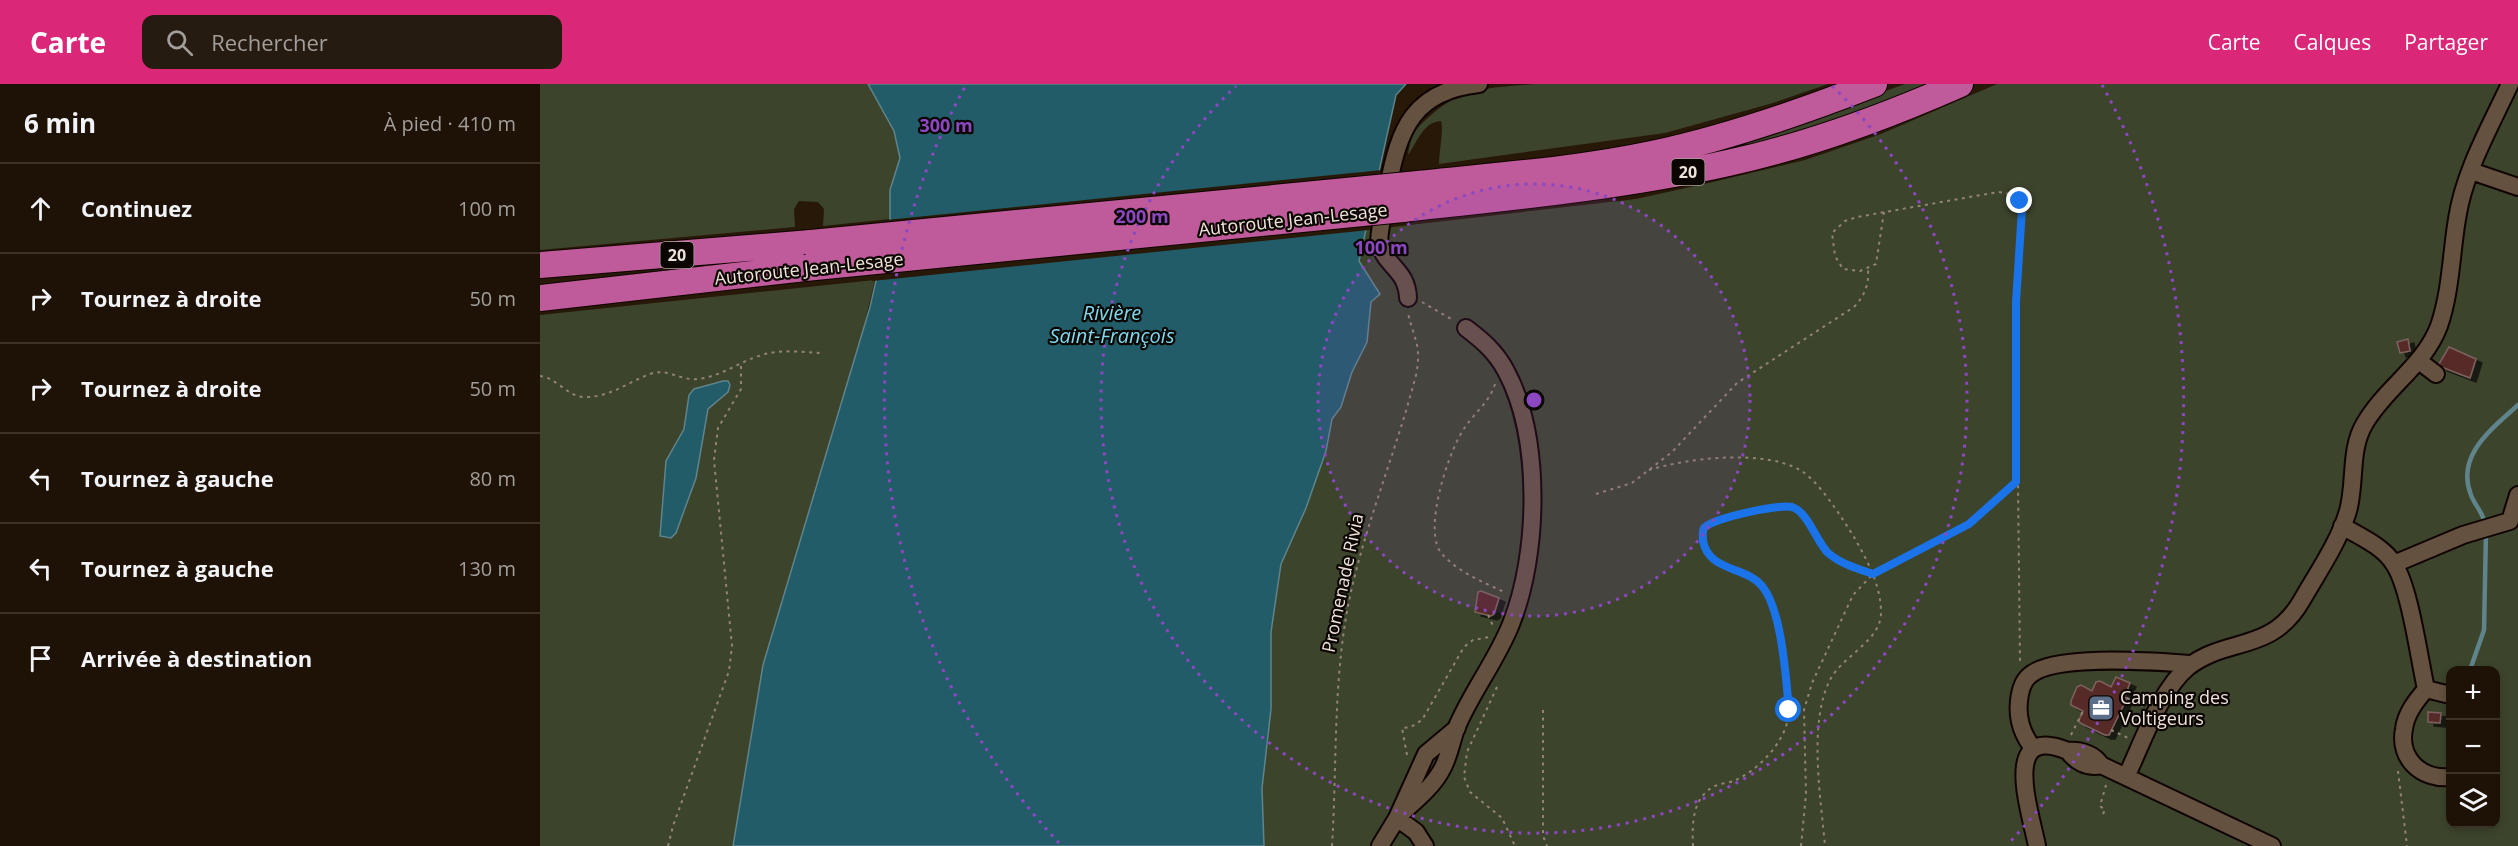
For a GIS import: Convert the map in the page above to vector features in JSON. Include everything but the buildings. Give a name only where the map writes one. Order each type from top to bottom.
[{"type":"highway","name":"Autoroute Jean-Lesage","points":[[540,298],[1406,197],[1654,154],[1752,127],[1874,84]]},
{"type":"highway","name":"Autoroute Jean-Lesage","points":[[540,265],[1406,197],[1607,186],[1729,163],[1840,131],[1960,84]]},
{"type":"lane","points":[[1408,298],[1404,278],[1383,255],[1379,242],[1395,153],[1405,126],[1419,108],[1434,97],[1451,89],[1479,84]]},
{"type":"lane","points":[[2113,771],[2169,688],[2192,664],[2209,655],[2259,640],[2287,621],[2301,601],[2342,526],[2351,493],[2357,442],[2364,423],[2387,408],[2431,344],[2445,305],[2452,272],[2457,219],[2471,171],[2510,84]]},
{"type":"lane","points":[[2471,171],[2518,187]]},
{"type":"lane","points":[[1397,818],[1441,772],[1456,728],[1503,643],[1520,599],[1531,529],[1529,463],[1521,415],[1502,364],[1488,345],[1461,325]]},
{"type":"lane","points":[[2419,361],[2436,374]]},
{"type":"lane","points":[[2394,564],[2463,536],[2514,524],[2518,495]]},
{"type":"lane","points":[[2342,526],[2383,551],[2394,564],[2404,588],[2426,689],[2407,717],[2403,743],[2407,758],[2416,769],[2434,777],[2446,777]]},
{"type":"lane","points":[[2033,748],[2023,734],[2018,709],[2025,681],[2035,672],[2054,665],[2138,661],[2192,664]]},
{"type":"lane","points":[[2426,689],[2446,694]]},
{"type":"lane","points":[[1380,846],[1397,818],[1426,754],[1456,728]]},
{"type":"lane","points":[[2037,846],[2025,776],[2025,758],[2033,748],[2049,743],[2069,745],[2113,771],[2272,846]]},
{"type":"lane","points":[[1397,818],[1416,832],[1425,846]]},
{"type":"path","points":[[1884,212],[1878,235],[1876,264],[1868,268],[1848,271],[1843,269],[1835,256],[1832,233],[1845,221],[1884,212],[1998,192],[2010,193],[2020,201],[2022,209],[2016,302],[2016,482],[2019,655],[2025,681]]},
{"type":"path","points":[[1596,494],[1623,487],[1649,470],[1672,452],[1737,383],[1854,307],[1863,297],[1869,282],[1868,268]]},
{"type":"path","points":[[1408,298],[1427,304],[1461,325]]},
{"type":"path","name":"Promenade Rivia","points":[[1332,846],[1334,728],[1348,608],[1369,520],[1407,408],[1419,358],[1418,339],[1408,313],[1408,298]]},
{"type":"path","points":[[540,376],[554,379],[573,393],[584,397],[608,392],[659,372],[700,379],[741,366],[765,354],[821,353]]},
{"type":"path","points":[[1502,364],[1491,397],[1463,430],[1451,452],[1441,485],[1436,517],[1436,542],[1440,553],[1458,568],[1520,599]]},
{"type":"path","points":[[668,846],[673,825],[729,671],[732,646],[714,460],[718,428],[741,389],[741,366]]},
{"type":"path","points":[[1649,470],[1678,461],[1726,458],[1765,460],[1800,470],[1810,478],[1843,520],[1873,574],[1881,613],[1879,626],[1830,680],[1823,702],[1818,750],[1825,846]]},
{"type":"path","points":[[1801,846],[1806,794],[1804,710],[1812,683],[1852,595],[1873,574],[1969,524],[2016,482]]},
{"type":"path","points":[[1694,846],[1692,826],[1695,809],[1704,793],[1717,785],[1737,780],[1769,755],[1788,721],[1789,710],[1784,657],[1767,595],[1762,585],[1714,560],[1704,543],[1702,532],[1705,526],[1718,520],[1782,506],[1794,507],[1802,514],[1828,553],[1849,566],[1873,574]]},
{"type":"path","points":[[1417,770],[1404,747],[1402,728],[1411,727],[1422,720],[1464,647],[1473,640],[1490,637],[1503,643]]},
{"type":"path","points":[[1498,684],[1467,752],[1464,777],[1470,792],[1502,818],[1515,846]]},
{"type":"path","points":[[2127,689],[2141,695]]},
{"type":"path","points":[[2127,698],[2138,704]]},
{"type":"path","points":[[1543,710],[1543,836],[1546,846]]},
{"type":"path","points":[[2069,745],[2083,711]]},
{"type":"path","points":[[2111,730],[2122,736]]},
{"type":"path","points":[[2403,743],[2398,772],[2407,846]]},
{"type":"path","points":[[2103,814],[2105,810],[2100,806],[2103,790],[2113,771]]},
{"type":"green space","points":[[540,84],[868,84],[894,131],[900,158],[890,190],[890,219],[823,226],[824,209],[818,202],[799,201],[794,209],[795,227],[540,250]]},
{"type":"green space","points":[[1534,84],[1828,84],[1773,103],[1665,133],[1439,164],[1442,129],[1441,121],[1435,122],[1425,129],[1408,155],[1412,137],[1417,129],[1442,106],[1454,99],[1479,90]]},
{"type":"green space","points":[[1905,84],[1930,84],[1832,122],[1746,147],[1745,141]]},
{"type":"green space","points":[[1997,84],[2518,84],[2518,846],[1264,846],[1262,788],[1271,709],[1271,632],[1281,564],[1306,508],[1326,451],[1332,419],[1341,407],[1352,372],[1367,342],[1371,302],[1359,261],[1366,230],[1636,199],[1805,160],[1881,134]]},
{"type":"green space","points":[[875,280],[860,342],[763,665],[733,846],[540,846],[540,315]]},
{"type":"water","name":"Rivière Saint-François","points":[[868,84],[1406,84],[1396,95],[1359,261],[1380,294],[1371,302],[1367,342],[1352,372],[1341,407],[1332,419],[1326,451],[1306,508],[1281,564],[1271,632],[1271,709],[1262,788],[1264,846],[733,846],[763,665],[870,307],[890,219],[890,190],[900,158],[894,131]]},
{"type":"water","points":[[728,381],[730,385],[728,392],[708,409],[696,478],[676,533],[671,538],[660,536],[666,461],[684,429],[689,395],[694,389]]},
{"type":"pier","points":[[1382,170],[1369,230],[872,281],[886,220]]},
{"type":"waterway","points":[[2485,524],[2471,495],[2467,481],[2468,467],[2479,444],[2518,405]]},
{"type":"waterway","points":[[2471,666],[2484,630],[2486,532]]},
{"type":"place","name":"Camping des Voltigeurs","points":[[2101,708]]},
{"type":"route","points":[[1789,710],[1784,657],[1767,595],[1762,585],[1714,560],[1707,551],[1702,532],[1705,526],[1718,520],[1782,506],[1794,507],[1802,514],[1828,553],[1849,566],[1873,574],[1969,524],[2016,482],[2016,302],[2022,209],[2020,201]]}]
